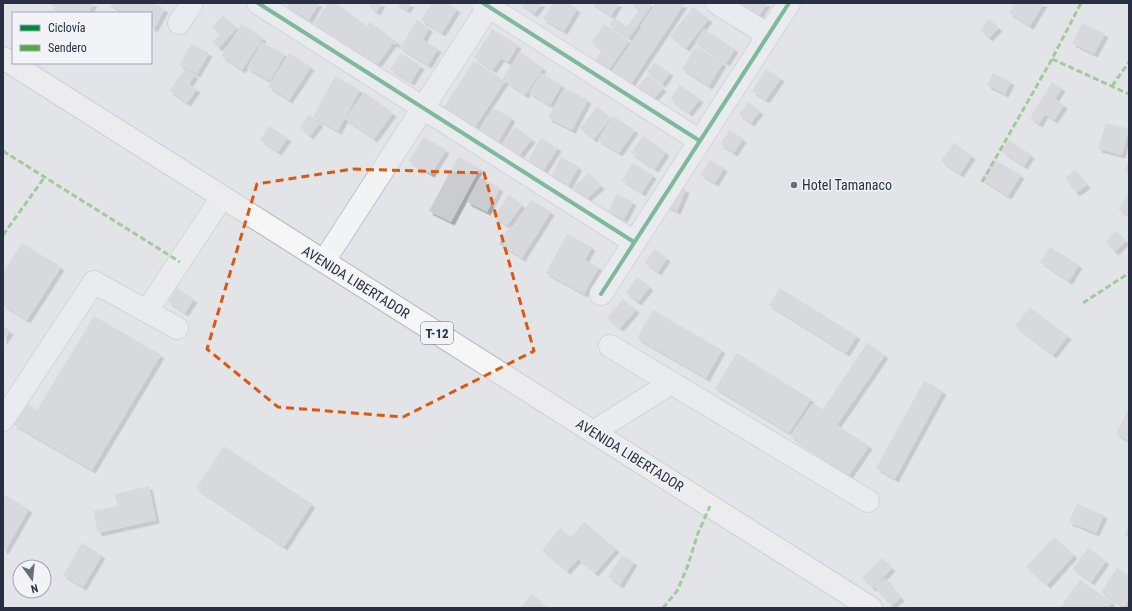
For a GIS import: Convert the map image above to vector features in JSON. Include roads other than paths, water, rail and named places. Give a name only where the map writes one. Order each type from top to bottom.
[{"type":"highway","name":"AVENIDA LIBERTADOR","points":[[3,58],[12,64]]},
{"type":"highway","name":"AVENIDA LIBERTADOR","points":[[12,64],[872,608]]},
{"type":"street","points":[[179,23],[192,3]]},
{"type":"street","points":[[258,3],[634,242]]},
{"type":"street","points":[[717,3],[768,35]]},
{"type":"street","points":[[601,294],[789,3]]},
{"type":"street","points":[[324,261],[423,108],[487,4],[700,141]]},
{"type":"street","points":[[147,311],[222,197]]},
{"type":"street","points":[[3,420],[94,282],[177,328]]},
{"type":"street","points":[[610,346],[868,501]]},
{"type":"street","points":[[593,432],[671,383]]},
{"type":"place","name":"Hotel Tamanaco","points":[[794,185]]}]
